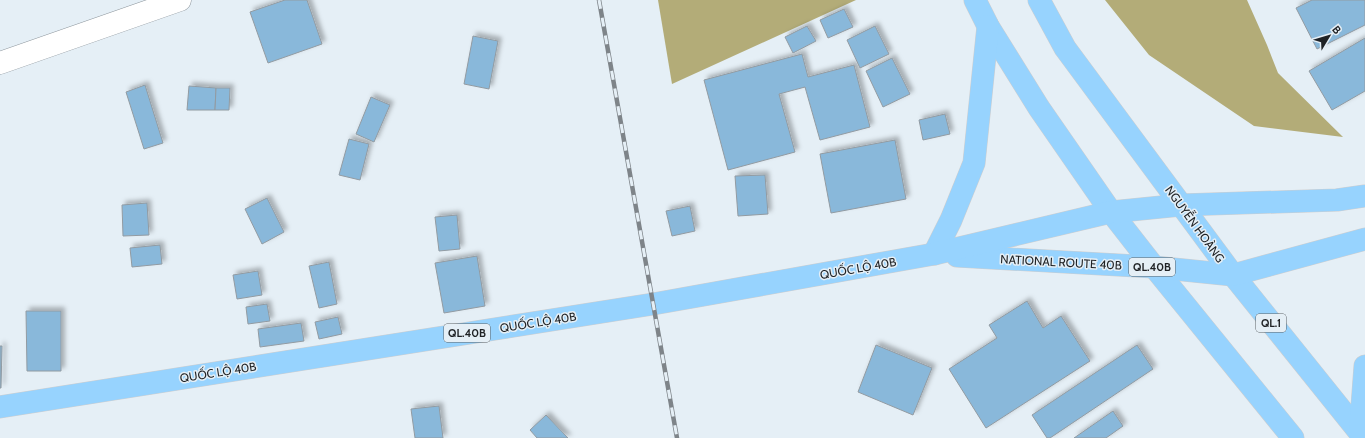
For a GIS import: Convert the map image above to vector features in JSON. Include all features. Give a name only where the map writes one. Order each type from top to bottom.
[{"type":"highway","points":[[976,0],[988,26],[1039,108],[1111,212],[1293,438]]},
{"type":"highway","name":"NGUYỄN HOÀNG","points":[[1039,0],[1065,48],[1181,205],[1233,275],[1362,436]]},
{"type":"highway","points":[[934,254],[951,220],[974,163],[988,26]]},
{"type":"highway","points":[[1181,205],[1337,200],[1365,196]]},
{"type":"highway","name":"NATIONAL ROUTE 40B","points":[[934,254],[1111,212],[1181,205]]},
{"type":"highway","name":"NATIONAL ROUTE 40B","points":[[934,254],[1154,267],[1233,275],[1365,239]]},
{"type":"highway","name":"QUỐC LỘ 40B","points":[[0,406],[645,305],[934,254]]},
{"type":"highway","points":[[1362,436],[1365,366]]},
{"type":"street","points":[[0,63],[180,0]]},
{"type":"shaded area","points":[[658,0],[856,0],[672,84]]},
{"type":"shaded area","points":[[1105,0],[1247,0],[1278,73],[1343,137],[1254,126],[1149,55]]},
{"type":"building","points":[[285,0],[307,0],[322,44],[268,63],[250,12]]},
{"type":"building","points":[[1312,0],[1365,0],[1365,25],[1317,49],[1296,8]]},
{"type":"building","points":[[844,9],[853,27],[828,38],[820,20]]},
{"type":"building","points":[[807,26],[816,41],[793,53],[785,37]]},
{"type":"building","points":[[875,26],[889,54],[860,68],[847,40]]},
{"type":"building","points":[[473,36],[498,41],[489,89],[464,84]]},
{"type":"building","points":[[1365,38],[1365,91],[1332,110],[1309,71]]},
{"type":"building","points":[[802,54],[808,77],[854,65],[870,127],[820,140],[805,87],[779,94],[795,152],[728,170],[704,80]]},
{"type":"building","points":[[892,58],[910,94],[883,107],[866,71]]},
{"type":"building","points":[[145,85],[163,143],[144,149],[126,92]]},
{"type":"building","points":[[189,86],[216,88],[215,110],[187,110]]},
{"type":"building","points":[[216,88],[230,88],[229,110],[215,110]]},
{"type":"building","points":[[371,97],[390,105],[374,142],[356,134]]},
{"type":"building","points":[[945,114],[950,134],[923,140],[919,120]]},
{"type":"building","points":[[349,139],[369,144],[360,180],[339,175]]},
{"type":"building","points":[[895,140],[906,199],[831,213],[820,154]]},
{"type":"building","points":[[765,175],[768,214],[738,216],[735,176]]},
{"type":"building","points":[[267,198],[284,232],[262,244],[245,209]]},
{"type":"building","points":[[147,203],[149,235],[123,236],[122,205]]},
{"type":"building","points":[[690,206],[695,231],[672,236],[666,211]]},
{"type":"building","points":[[457,215],[460,249],[439,251],[435,217]]},
{"type":"building","points":[[160,245],[162,264],[132,267],[130,248]]},
{"type":"building","points":[[477,256],[485,306],[444,313],[435,263]]},
{"type":"building","points":[[329,262],[337,304],[319,308],[309,266]]},
{"type":"building","points":[[258,271],[262,295],[237,299],[233,275]]},
{"type":"building","points":[[1027,301],[1043,328],[1061,316],[1090,361],[986,428],[949,369],[997,338],[989,325]]},
{"type":"building","points":[[267,304],[270,321],[248,324],[246,307]]},
{"type":"building","points":[[26,311],[61,311],[61,371],[27,371]]},
{"type":"building","points":[[338,317],[342,334],[319,339],[315,322]]},
{"type":"building","points":[[301,323],[304,341],[260,347],[258,329]]},
{"type":"building","points":[[876,345],[932,368],[913,415],[858,392]]},
{"type":"building","points":[[1137,345],[1153,369],[1050,438],[1047,438],[1032,415]]},
{"type":"building","points":[[0,346],[2,346],[1,388],[0,388]]},
{"type":"building","points":[[439,406],[443,438],[415,438],[411,409]]},
{"type":"building","points":[[1113,411],[1123,426],[1106,438],[1074,438]]},
{"type":"building","points":[[546,415],[568,438],[537,438],[530,430]]},
{"type":"railway","points":[[599,0],[677,438]]}]
